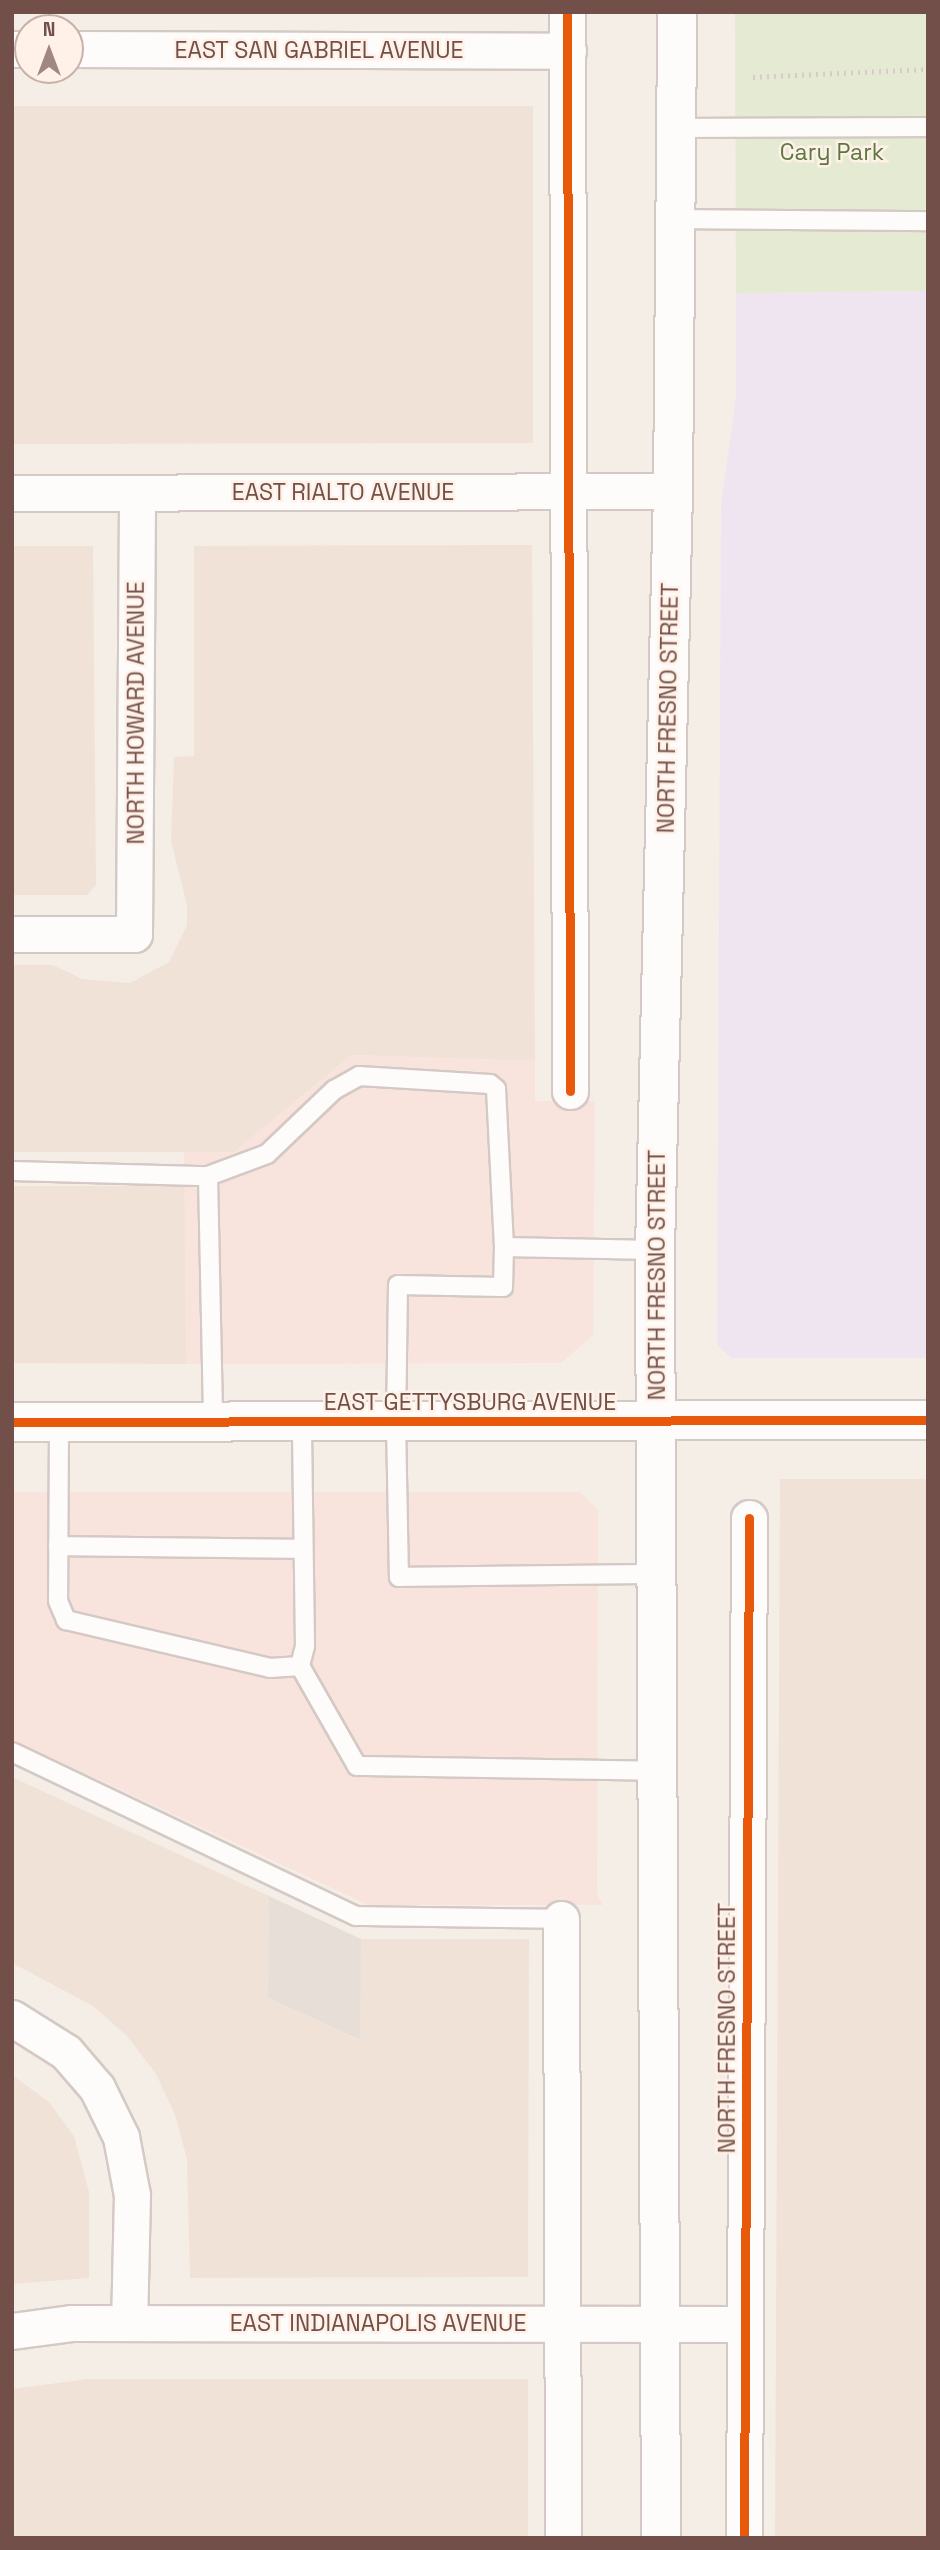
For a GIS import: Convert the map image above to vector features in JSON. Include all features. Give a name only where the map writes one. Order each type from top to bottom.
[{"type":"main road","name":"NORTH FRESNO STREET","points":[[661,2538],[663,2324],[655,1250],[673,492],[677,12]]},
{"type":"main road","name":"EAST GETTYSBURG AVENUE","points":[[12,1422],[928,1420]]},
{"type":"street","points":[[568,12],[569,1091]]},
{"type":"street","name":"EAST SAN GABRIEL AVENUE","points":[[84,49],[568,51]]},
{"type":"street","name":"EAST RIALTO AVENUE","points":[[12,493],[673,492]]},
{"type":"street","name":"NORTH HOWARD AVENUE","points":[[12,934],[134,934],[137,493]]},
{"type":"street","name":"NORTH FRESNO STREET","points":[[744,2538],[749,1518]]},
{"type":"street","points":[[561,1919],[563,2538]]},
{"type":"street","points":[[12,2018],[66,2052],[97,2088],[121,2137],[132,2195],[130,2323]]},
{"type":"street","name":"EAST INDIANAPOLIS AVENUE","points":[[12,2331],[72,2323],[744,2324]]},
{"type":"lane","points":[[677,128],[928,127]]},
{"type":"lane","points":[[676,219],[928,221]]},
{"type":"lane","points":[[12,1171],[208,1176],[267,1154],[334,1090],[359,1076],[490,1084],[496,1089],[504,1247],[503,1287],[398,1285],[396,1423],[399,1577],[658,1574]]},
{"type":"lane","points":[[208,1176],[213,1422]]},
{"type":"lane","points":[[504,1247],[655,1250]]},
{"type":"lane","points":[[302,1421],[305,1646],[300,1667],[357,1766],[660,1770]]},
{"type":"lane","points":[[59,1422],[58,1601],[66,1620],[270,1668],[300,1667]]},
{"type":"lane","points":[[58,1546],[303,1549]]},
{"type":"lane","points":[[12,1752],[356,1916],[561,1919]]},
{"type":"path","points":[[753,77],[928,69]]},
{"type":"shaded area","points":[[12,106],[533,106],[533,443],[12,444]]},
{"type":"shaded area","points":[[928,291],[928,1358],[731,1358],[717,1345],[721,504],[736,397],[736,293]]},
{"type":"shaded area","points":[[532,545],[535,1061],[352,1055],[234,1152],[12,1152],[12,965],[53,965],[82,979],[130,983],[169,962],[187,925],[187,905],[171,841],[174,757],[194,756],[194,546]]},
{"type":"shaded area","points":[[12,546],[93,546],[96,885],[87,895],[12,895]]},
{"type":"shaded area","points":[[352,1055],[535,1061],[535,1101],[595,1101],[593,1335],[561,1363],[186,1364],[184,1152],[234,1152]]},
{"type":"shaded area","points":[[12,1186],[185,1186],[186,1364],[12,1363]]},
{"type":"shaded area","points":[[780,1479],[928,1479],[928,2538],[775,2538]]},
{"type":"shaded area","points":[[12,1492],[580,1492],[598,1510],[597,1895],[603,1905],[368,1905],[12,1739]]},
{"type":"shaded area","points":[[12,1777],[269,1896],[268,1998],[359,2040],[361,1939],[529,1939],[528,2277],[190,2278],[187,2159],[175,2115],[156,2074],[127,2036],[93,2006],[12,1963]]},
{"type":"shaded area","points":[[269,1896],[361,1939],[360,2040],[268,1998]]},
{"type":"shaded area","points":[[12,2075],[49,2102],[74,2136],[89,2192],[89,2278],[12,2284]]},
{"type":"shaded area","points":[[88,2379],[528,2379],[528,2538],[12,2538],[12,2389]]},
{"type":"green space","name":"Cary Park","points":[[735,12],[928,12],[928,291],[736,293]]},
{"type":"cycle path","points":[[567,12],[570,1091]]},
{"type":"cycle path","points":[[12,1422],[928,1420]]},
{"type":"cycle path","points":[[744,2538],[749,1518]]}]
